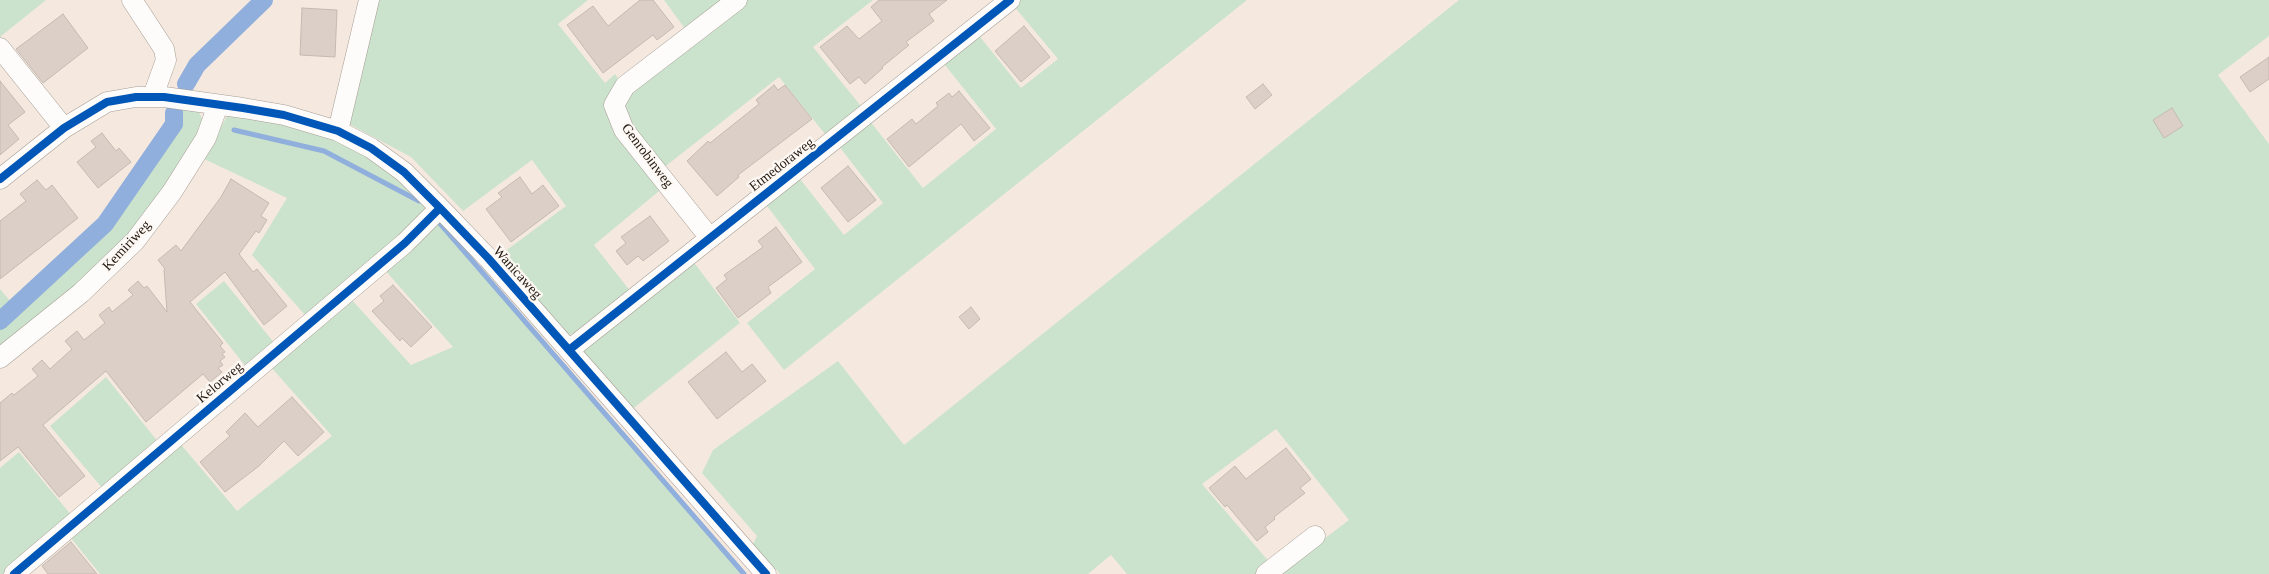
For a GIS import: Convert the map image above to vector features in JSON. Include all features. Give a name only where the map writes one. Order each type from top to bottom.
[{"type":"street","points":[[132,0],[164,49],[166,60],[153,96]]},
{"type":"street","points":[[338,131],[369,0]]},
{"type":"street","name":"Genrobinweg","points":[[710,238],[624,130],[614,105],[625,86],[737,0]]},
{"type":"street","name":"Etmedoraweg","points":[[569,350],[1010,0]]},
{"type":"street","points":[[0,48],[64,128]]},
{"type":"street","name":"Wanicaweg","points":[[0,179],[64,128],[106,102],[153,96],[284,115],[338,131],[371,148],[404,172],[488,258],[766,574]]},
{"type":"street","name":"Kemiriweg","points":[[0,358],[81,293],[135,241],[172,192],[206,138],[218,105]]},
{"type":"street","name":"Kelorweg","points":[[14,574],[405,243],[440,208]]},
{"type":"street","points":[[1266,574],[1315,536]]},
{"type":"green space","points":[[0,0],[46,0],[0,37]]},
{"type":"green space","points":[[372,0],[588,0],[558,24],[605,83],[615,74],[622,84],[610,103],[664,187],[594,245],[631,292],[578,333],[568,335],[496,258],[566,206],[532,160],[463,211],[411,157],[349,124]]},
{"type":"green space","points":[[664,0],[726,0],[686,30]]},
{"type":"green space","points":[[742,0],[873,0],[813,47],[865,111],[829,139],[779,77],[662,169],[627,125],[623,105],[630,87]]},
{"type":"green space","points":[[1019,0],[1247,0],[784,370],[747,323],[815,269],[764,202],[797,175],[844,235],[883,203],[838,145],[869,120],[923,188],[996,129],[941,60],[977,33],[1021,88],[1058,59],[1013,5]]},
{"type":"green space","points":[[1459,0],[2269,0],[2269,36],[2218,75],[2269,144],[2269,574],[1278,574],[1349,520],[1276,429],[1202,484],[1271,564],[1258,574],[1127,574],[1111,555],[1088,574],[780,574],[753,544],[757,536],[702,473],[713,450],[838,361],[904,445]]},
{"type":"green space","points":[[177,107],[198,110],[204,123],[171,182],[104,264],[0,349],[0,289],[16,308],[105,224],[174,124],[174,113]]},
{"type":"green space","points":[[235,111],[293,124],[366,152],[425,202],[424,214],[305,315],[252,255],[287,198],[204,159],[227,116]]},
{"type":"green space","points":[[437,220],[744,574],[100,574],[66,532],[178,441],[237,511],[332,436],[270,366],[351,299],[411,365],[453,347],[383,268]]},
{"type":"green space","points":[[692,260],[740,323],[630,411],[584,358],[584,348]]},
{"type":"green space","points":[[224,281],[275,344],[247,368],[196,304]]},
{"type":"green space","points":[[106,377],[159,443],[103,489],[50,426]]},
{"type":"green space","points":[[19,452],[72,516],[3,574],[0,574],[0,468]]},
{"type":"building","points":[[640,0],[653,0],[674,27],[657,40],[653,35],[603,73],[567,25],[593,6],[608,26]]},
{"type":"building","points":[[879,0],[947,0],[929,14],[934,21],[906,42],[909,45],[865,84],[859,77],[850,84],[820,47],[847,26],[859,39],[882,21],[871,7]]},
{"type":"building","points":[[302,8],[337,10],[335,57],[300,55]]},
{"type":"building","points":[[63,14],[88,48],[43,83],[16,49]]},
{"type":"building","points":[[1024,26],[1050,57],[1021,82],[995,51]]},
{"type":"building","points":[[2269,57],[2269,79],[2250,92],[2240,77]]},
{"type":"building","points":[[0,81],[25,112],[8,125],[19,139],[0,155]]},
{"type":"building","points":[[1263,84],[1272,95],[1255,109],[1246,97]]},
{"type":"building","points":[[774,85],[778,90],[785,85],[812,119],[738,175],[739,177],[717,196],[687,161],[708,141],[710,143],[759,104],[756,100]]},
{"type":"building","points":[[959,91],[990,128],[974,141],[961,124],[909,167],[887,139],[912,119],[916,124],[938,106],[936,103],[949,93],[952,97]]},
{"type":"building","points":[[2172,108],[2183,126],[2164,138],[2153,120]]},
{"type":"building","points":[[102,133],[116,151],[119,148],[131,162],[98,188],[77,162],[96,147],[91,141]]},
{"type":"building","points":[[848,166],[876,200],[848,222],[821,188]]},
{"type":"building","points":[[520,177],[532,194],[543,185],[559,206],[511,242],[486,209],[502,197],[498,193]]},
{"type":"building","points":[[231,179],[269,203],[261,216],[267,220],[259,233],[256,231],[239,254],[253,272],[257,269],[287,306],[264,325],[225,272],[190,302],[223,343],[220,346],[225,352],[222,354],[225,357],[220,361],[223,365],[218,368],[222,372],[210,382],[203,374],[146,422],[106,371],[43,425],[85,476],[59,497],[18,447],[0,461],[0,403],[12,393],[14,395],[38,376],[32,369],[42,360],[50,369],[72,349],[65,341],[77,331],[84,340],[105,323],[99,315],[109,307],[112,312],[133,295],[128,290],[138,281],[144,288],[147,286],[167,312],[165,269],[158,260],[176,245],[181,251],[221,197]]},
{"type":"building","points":[[37,180],[46,190],[52,185],[78,218],[0,279],[0,221],[26,201],[20,194]]},
{"type":"building","points":[[650,216],[669,241],[643,261],[638,256],[627,265],[616,251],[626,243],[621,237]]},
{"type":"building","points":[[776,227],[802,262],[768,287],[771,293],[738,318],[716,288],[727,279],[724,275],[763,247],[758,241]]},
{"type":"building","points":[[393,285],[432,327],[411,347],[402,338],[400,341],[372,311],[384,301],[380,296]]},
{"type":"building","points":[[971,307],[980,319],[969,329],[959,317]]},
{"type":"building","points":[[726,352],[742,372],[752,364],[766,381],[717,419],[688,382]]},
{"type":"building","points":[[292,397],[324,432],[298,456],[284,441],[259,466],[225,492],[200,462],[230,436],[226,432],[245,413],[258,427]]},
{"type":"building","points":[[1286,448],[1311,479],[1300,488],[1305,493],[1274,517],[1275,519],[1265,527],[1268,532],[1257,541],[1227,505],[1225,507],[1209,488],[1235,466],[1246,479]]},
{"type":"building","points":[[71,542],[97,574],[48,574],[42,566]]},
{"type":"waterway","points":[[186,84],[197,65],[264,0]]},
{"type":"waterway","points":[[0,321],[105,224],[174,124],[174,113]]},
{"type":"waterway","points":[[234,130],[324,151],[419,201]]},
{"type":"waterway","points":[[437,220],[744,574]]},
{"type":"cycle path","points":[[569,350],[1010,0]]},
{"type":"cycle path","points":[[0,179],[64,128],[107,102],[136,97],[164,97],[284,115],[338,131],[371,148],[404,172],[488,258],[766,574]]},
{"type":"cycle path","points":[[14,574],[405,243],[440,208]]}]
